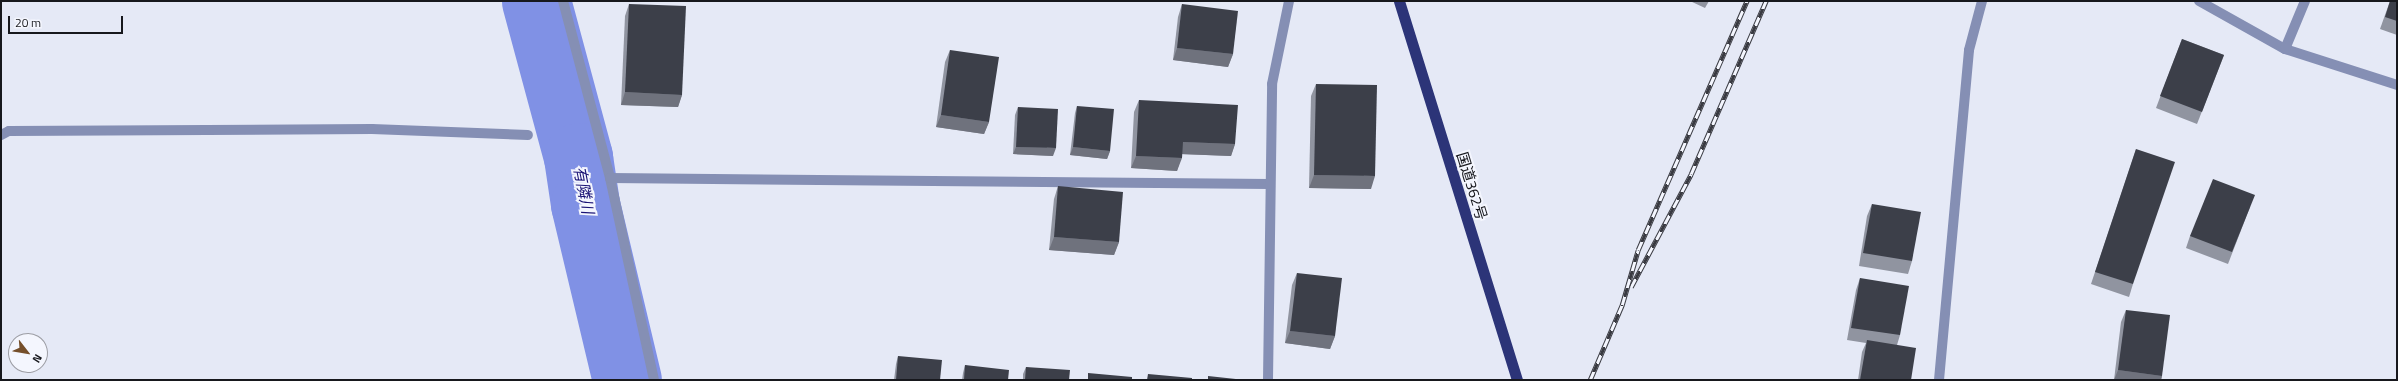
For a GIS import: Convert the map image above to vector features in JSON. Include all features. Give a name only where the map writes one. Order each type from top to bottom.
[{"type":"highway","name":"国道362号","points":[[1399,1],[1517,380]]},
{"type":"street","points":[[563,1],[610,178],[654,380]]},
{"type":"street","points":[[1268,380],[1272,84],[1289,1]]},
{"type":"street","points":[[1939,380],[1969,50],[1982,1]]},
{"type":"street","points":[[2199,1],[2285,50],[2397,85]]},
{"type":"street","points":[[2285,50],[2305,1]]},
{"type":"street","points":[[1,134],[9,131],[372,129],[528,135]]},
{"type":"street","points":[[610,178],[1270,184]]},
{"type":"building","points":[[2390,1],[2397,1],[2397,21],[2385,17]]},
{"type":"building","points":[[629,4],[686,6],[682,95],[625,92]]},
{"type":"building","points":[[1182,4],[1238,11],[1233,54],[1177,48]]},
{"type":"building","points":[[2182,39],[2224,55],[2202,112],[2160,96]]},
{"type":"building","points":[[950,50],[999,57],[989,122],[941,115]]},
{"type":"building","points":[[1316,84],[1377,85],[1375,176],[1314,175]]},
{"type":"building","points":[[1139,100],[1238,105],[1235,144],[1183,142],[1182,158],[1136,156]]},
{"type":"building","points":[[1077,106],[1114,109],[1110,151],[1073,147]]},
{"type":"building","points":[[1018,107],[1058,109],[1056,148],[1016,147]]},
{"type":"building","points":[[2136,149],[2175,162],[2133,284],[2095,272]]},
{"type":"building","points":[[2213,179],[2255,195],[2232,252],[2190,236]]},
{"type":"building","points":[[1058,186],[1123,192],[1119,242],[1054,237]]},
{"type":"building","points":[[1872,204],[1921,212],[1912,261],[1863,253]]},
{"type":"building","points":[[1297,273],[1342,278],[1335,336],[1290,331]]},
{"type":"building","points":[[1860,278],[1909,286],[1900,335],[1851,328]]},
{"type":"building","points":[[2126,310],[2170,315],[2162,376],[2118,370]]},
{"type":"building","points":[[1867,340],[1916,348],[1911,380],[1860,380]]},
{"type":"building","points":[[898,356],[942,360],[940,380],[896,380]]},
{"type":"building","points":[[965,365],[1009,370],[1008,380],[964,380]]},
{"type":"building","points":[[1026,367],[1070,370],[1069,380],[1025,380]]},
{"type":"building","points":[[1088,373],[1132,377],[1132,380],[1088,380]]},
{"type":"building","points":[[1148,374],[1192,378],[1192,380],[1147,380]]},
{"type":"building","points":[[1208,376],[1245,380],[1208,380]]},
{"type":"waterway","name":"有隣川","points":[[536,1],[578,157],[585,204],[627,380]]},
{"type":"railway","points":[[1590,380],[1622,305],[1638,250],[1747,1]]},
{"type":"railway","points":[[1631,287],[1691,174],[1766,1]]}]
